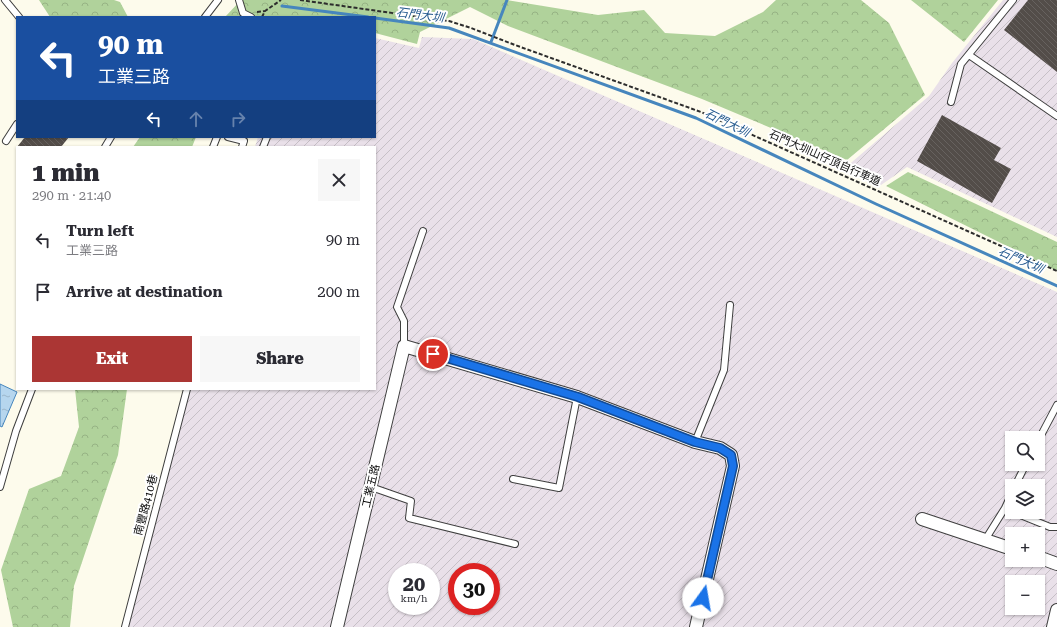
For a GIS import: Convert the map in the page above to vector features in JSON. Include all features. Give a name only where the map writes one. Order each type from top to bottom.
[{"type":"street","points":[[404,346],[578,397],[695,442],[720,448],[731,455],[733,466],[696,627]]},
{"type":"street","name":"工業五路","points":[[337,627],[404,346]]},
{"type":"street","points":[[922,519],[1005,547]]},
{"type":"street","points":[[1045,560],[1057,564]]},
{"type":"street","points":[[1053,627],[1057,610]]},
{"type":"lane","points":[[5,0],[18,16]]},
{"type":"lane","points":[[206,16],[218,0]]},
{"type":"lane","points":[[239,0],[243,13],[249,16]]},
{"type":"lane","points":[[951,102],[961,64],[1013,0]]},
{"type":"lane","points":[[969,55],[1057,116]]},
{"type":"lane","points":[[6,141],[16,126]]},
{"type":"lane","points":[[232,138],[244,141],[242,146]]},
{"type":"lane","points":[[404,346],[404,321],[398,307],[423,231]]},
{"type":"lane","points":[[695,442],[724,370],[730,305]]},
{"type":"lane","points":[[0,487],[16,431],[32,390]]},
{"type":"lane","name":"南豐路410巷","points":[[124,627],[187,390]]},
{"type":"lane","points":[[514,479],[559,488],[578,397]]},
{"type":"lane","points":[[1043,431],[1057,405]]},
{"type":"lane","points":[[371,487],[411,501],[409,518],[515,544]]},
{"type":"lane","points":[[985,540],[1005,508]]},
{"type":"lane","points":[[1030,519],[1050,527],[1057,527]]},
{"type":"path","points":[[262,16],[265,11],[281,0]]},
{"type":"path","name":"石門大圳山仔頂自行車道","points":[[300,0],[448,21],[471,28],[514,45],[701,112],[1057,271]]},
{"type":"shaded area","points":[[1003,0],[1057,0],[1057,237],[907,167],[881,185],[845,168],[929,96],[952,63]]},
{"type":"shaded area","points":[[422,37],[473,39],[1057,292],[1057,627],[124,627],[184,390],[376,390],[376,146],[255,146],[258,138],[376,138],[376,38],[419,48]]},
{"type":"green space","points":[[39,0],[114,0],[120,2],[127,16],[49,16]]},
{"type":"green space","points":[[241,0],[507,0],[598,15],[644,10],[665,33],[715,36],[763,12],[776,0],[861,0],[889,23],[925,95],[847,160],[702,99],[508,26],[470,7],[420,32],[417,44],[376,33],[376,16],[226,16]]},
{"type":"green space","points":[[911,0],[998,0],[964,42]]},
{"type":"green space","points":[[139,138],[196,138],[192,146],[134,146]]},
{"type":"green space","points":[[908,172],[1057,242],[1057,271],[886,186]]},
{"type":"green space","points":[[75,390],[127,390],[118,455],[74,586],[70,627],[13,627],[1,570],[29,489],[61,476],[79,427]]},
{"type":"water","points":[[0,384],[17,392],[2,427],[0,426]]},
{"type":"building","points":[[1028,0],[1057,0],[1057,72],[1004,30]]},
{"type":"building","points":[[942,115],[1001,148],[994,160],[1011,169],[992,203],[917,161]]},
{"type":"building","points":[[24,138],[68,138],[62,146],[18,146]]},
{"type":"waterway","points":[[491,42],[507,0]]},
{"type":"waterway","name":"石門大圳","points":[[282,6],[360,16]]},
{"type":"waterway","name":"石門大圳","points":[[376,18],[449,28],[696,118],[876,204],[1057,286]]},
{"type":"route","points":[[433,354],[578,397],[695,442],[720,448],[731,455],[733,466],[703,598]]}]
